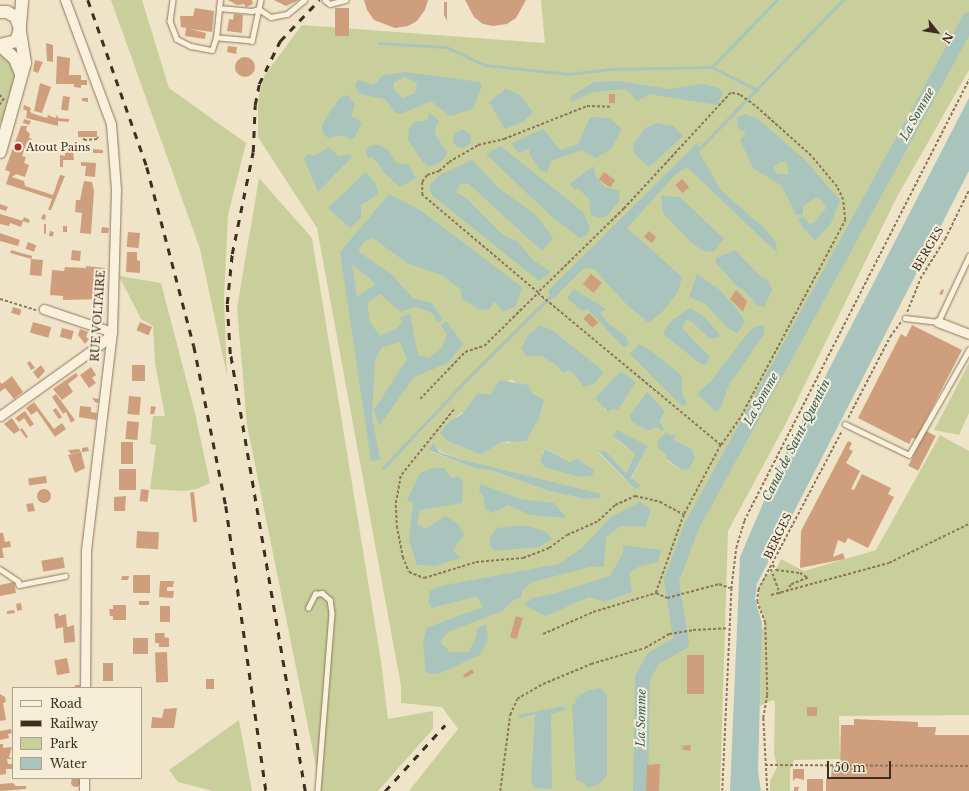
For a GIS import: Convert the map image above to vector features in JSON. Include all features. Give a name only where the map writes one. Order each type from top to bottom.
[{"type":"main road","points":[[1,12],[16,0]]},
{"type":"main road","points":[[22,0],[20,29],[16,41],[1,46],[15,59],[22,78]]},
{"type":"main road","points":[[0,152],[25,63],[20,29],[16,17],[1,12]]},
{"type":"street","name":"RUE VOLTAIRE","points":[[65,0],[100,90],[111,124],[114,143],[117,220],[112,332],[87,544],[85,687]]},
{"type":"street","points":[[0,416],[102,343],[112,332],[44,309]]},
{"type":"street","points":[[938,322],[969,334]]},
{"type":"street","points":[[84,779],[84,791]]},
{"type":"lane","points":[[173,0],[170,21],[177,39],[191,46],[212,50],[216,38],[220,0]]},
{"type":"lane","points":[[216,38],[252,41],[261,0]]},
{"type":"lane","points":[[219,8],[252,11],[259,9],[271,17],[287,14],[304,0]]},
{"type":"lane","points":[[326,0],[330,4],[345,0]]},
{"type":"lane","points":[[905,318],[938,322],[969,256]]},
{"type":"lane","points":[[845,424],[909,455],[969,350]]},
{"type":"lane","points":[[0,569],[18,581],[19,585],[65,576]]},
{"type":"lane","points":[[308,608],[315,594],[322,593],[330,600],[332,613],[318,791]]},
{"type":"path","points":[[722,791],[728,628],[731,589],[736,548],[748,512],[969,80]]},
{"type":"path","points":[[420,399],[465,352],[484,346],[619,214],[731,93],[742,96],[752,103],[811,156],[837,187],[843,200],[845,220],[741,416],[721,445],[684,516],[656,592]]},
{"type":"path","points":[[0,94],[4,99],[0,105]]},
{"type":"path","points":[[612,107],[588,106],[504,139],[478,145],[449,162],[439,171],[427,175],[422,182],[422,195],[431,205],[474,236],[538,293],[721,445]]},
{"type":"path","points":[[84,138],[84,140],[98,139],[97,137]]},
{"type":"path","name":"BERGES","points":[[767,791],[763,718],[767,695],[765,623],[757,596],[762,580],[771,568],[821,467],[890,337],[905,318],[920,279],[945,239],[969,190]]},
{"type":"path","points":[[0,299],[35,311],[44,309]]},
{"type":"path","points":[[454,410],[400,476],[396,505],[397,526],[403,557],[409,572],[424,578],[476,562],[523,558],[549,548],[567,535],[598,521],[615,505],[635,496],[660,502],[684,516]]},
{"type":"path","points":[[771,595],[780,594],[889,563],[969,524]]},
{"type":"path","points":[[773,564],[776,570],[800,573],[808,578],[791,585],[787,592]]},
{"type":"path","points":[[771,568],[780,594]]},
{"type":"path","points":[[543,634],[593,612],[656,592],[667,598],[719,584],[731,589]]},
{"type":"path","points":[[500,791],[510,715],[517,699],[543,684],[591,664],[645,648],[674,634],[728,628]]},
{"type":"path","points":[[765,765],[969,766]]},
{"type":"green space","points":[[111,0],[142,0],[169,88],[246,143],[228,215],[224,299],[227,376],[200,249]]},
{"type":"green space","points":[[541,0],[969,0],[969,70],[897,197],[784,427],[728,531],[720,791],[409,791],[458,729],[442,707],[401,703],[401,686],[317,228],[258,137],[258,99],[264,76],[302,25],[545,43]],"holes":[[[540,325],[551,329],[574,348],[575,375],[569,371],[562,373],[556,365],[541,356]],[[621,371],[636,382],[605,411],[604,405]],[[512,380],[533,394],[510,443],[501,442],[481,455],[447,441],[451,420],[490,395],[504,382]],[[647,391],[665,411],[660,423],[662,432],[657,427],[648,431],[630,415]],[[617,440],[648,446],[631,479],[635,489],[598,452],[606,451],[626,473],[635,454]],[[674,440],[692,449],[682,470],[666,460]],[[433,443],[439,451],[460,459],[601,495],[586,499],[548,491],[491,470],[476,469],[430,451]],[[546,449],[570,462],[577,458],[594,470],[542,454]]]},
{"type":"green space","points":[[0,54],[18,64],[4,124],[0,122]]},
{"type":"green space","points":[[259,178],[312,238],[381,661],[388,719],[433,711],[433,729],[378,791],[321,791],[247,425],[237,308]]},
{"type":"green space","points":[[119,276],[161,283],[195,413],[210,483],[197,489],[184,491],[150,489],[156,445],[150,444],[153,416],[165,416],[155,363],[153,326],[141,319]]},
{"type":"green space","points":[[969,363],[969,413],[959,435],[934,430]]},
{"type":"green space","points":[[940,435],[969,451],[969,715],[839,716],[840,759],[794,760],[790,769],[790,791],[770,791],[770,781],[777,767],[774,753],[775,702],[772,700],[760,706],[761,632],[765,623],[759,607],[759,585],[765,576],[776,569],[781,559],[804,571],[876,550]]},
{"type":"green space","points":[[239,720],[252,791],[213,791],[178,782],[169,770]]},
{"type":"water","points":[[406,72],[480,82],[482,86],[473,109],[450,116],[431,101],[400,114],[394,112],[385,99],[359,94],[355,85],[358,80],[374,85],[383,75]],"holes":[[[405,77],[417,83],[415,93],[402,98],[393,88],[394,82]]]},
{"type":"water","points":[[619,81],[669,89],[702,84],[718,88],[723,93],[717,105],[649,94],[638,101],[626,89],[592,92],[572,102],[570,97],[594,82]]},
{"type":"water","points":[[506,89],[519,94],[533,112],[523,122],[505,129],[489,102]]},
{"type":"water","points":[[347,95],[355,104],[351,116],[362,122],[355,137],[350,140],[344,135],[328,138],[323,134],[322,127],[325,119],[340,98]]},
{"type":"water","name":"Canal de Saint-Quentin","points":[[969,98],[969,171],[757,584],[755,599],[762,623],[758,771],[761,791],[730,791],[740,557],[779,466]]},
{"type":"water","points":[[429,112],[439,121],[435,129],[436,136],[447,152],[445,158],[436,165],[428,166],[422,161],[408,140],[409,128],[414,122],[428,120]]},
{"type":"water","points":[[745,114],[758,119],[805,160],[840,200],[831,223],[815,241],[803,228],[798,218],[804,217],[809,224],[814,223],[826,208],[822,201],[816,197],[803,206],[803,215],[796,215],[782,186],[753,168],[740,140],[746,133],[738,128],[737,118]],"holes":[[[779,162],[786,162],[789,174],[777,174],[773,168]]]},
{"type":"water","points":[[590,117],[609,118],[622,129],[611,149],[596,158],[582,150],[551,161],[547,173],[539,169],[529,154],[529,148],[521,153],[515,150],[512,143],[543,129],[560,150],[578,144]]},
{"type":"water","points":[[657,123],[673,126],[683,136],[649,167],[635,154],[633,145],[645,128]]},
{"type":"water","points":[[462,130],[468,133],[471,139],[468,145],[462,148],[456,145],[453,139],[456,133]]},
{"type":"water","points":[[698,142],[700,154],[721,190],[764,228],[776,242],[777,253],[687,167],[675,175],[627,228],[682,277],[678,291],[664,310],[649,323],[628,306],[594,269],[584,268],[553,299],[548,291]]},
{"type":"water","points":[[373,145],[379,145],[388,150],[396,163],[408,164],[416,178],[400,187],[384,173],[372,157],[368,158],[366,153],[367,148]]},
{"type":"water","points":[[501,146],[583,212],[590,228],[587,235],[580,238],[554,219],[486,154]]},
{"type":"water","points":[[329,147],[339,156],[350,154],[352,157],[318,192],[304,159],[308,154],[314,156]]},
{"type":"water","points":[[472,160],[500,189],[537,216],[553,238],[542,251],[469,184],[460,184],[456,192],[466,198],[503,235],[517,241],[533,260],[551,272],[539,281],[432,195],[429,186],[438,176]]},
{"type":"water","points":[[593,166],[596,177],[605,187],[619,191],[620,200],[607,216],[599,218],[591,215],[589,199],[578,188],[574,190],[570,184]]},
{"type":"water","points":[[366,172],[376,184],[378,194],[361,205],[361,218],[350,228],[328,208]]},
{"type":"water","points":[[389,194],[420,210],[522,287],[516,306],[503,312],[494,301],[490,309],[480,310],[461,298],[461,290],[444,276],[407,263],[373,238],[365,241],[358,251],[391,274],[414,299],[432,303],[442,319],[438,323],[432,313],[416,307],[401,312],[380,294],[367,303],[370,322],[380,336],[396,329],[402,322],[400,317],[410,314],[418,355],[429,358],[442,348],[447,334],[441,325],[446,321],[463,344],[448,363],[414,377],[379,426],[374,410],[407,359],[400,342],[382,347],[375,360],[372,416],[380,460],[371,461],[340,252]],"holes":[[[352,264],[376,284],[357,296]]]},
{"type":"water","points":[[661,196],[680,197],[724,239],[713,252],[704,251],[693,244],[663,213]]},
{"type":"water","points":[[735,250],[760,276],[768,280],[772,290],[764,307],[757,305],[715,262],[716,258]]},
{"type":"water","points":[[697,274],[720,290],[737,309],[745,322],[737,333],[728,328],[705,304],[689,297]]},
{"type":"water","points":[[574,289],[606,309],[600,313],[609,324],[626,336],[629,344],[624,348],[588,309],[582,311],[567,298]]},
{"type":"water","points":[[690,308],[703,316],[716,330],[720,337],[710,339],[691,321],[687,320],[683,325],[683,329],[710,357],[706,365],[701,364],[664,335],[664,331],[671,321]]},
{"type":"water","points":[[540,325],[551,329],[598,367],[603,373],[594,384],[584,387],[575,375],[569,371],[562,373],[556,365],[541,356],[527,356],[521,349],[528,335]]},
{"type":"water","points":[[760,325],[764,326],[764,334],[729,385],[720,409],[716,412],[697,394],[711,381],[751,329]]},
{"type":"water","points":[[639,344],[654,353],[682,376],[682,393],[687,404],[682,406],[630,354]]},
{"type":"water","points":[[621,371],[636,382],[618,410],[612,409],[608,412],[595,398]]},
{"type":"water","points":[[500,380],[528,385],[533,394],[544,400],[539,418],[526,441],[501,442],[481,455],[447,441],[440,433],[451,420],[462,414],[478,393],[490,395]]},
{"type":"water","points":[[647,391],[665,411],[660,422],[664,429],[662,432],[657,427],[648,431],[631,421],[630,415]]},
{"type":"water","points":[[617,430],[648,446],[631,478],[641,486],[635,489],[598,451],[606,451],[626,473],[635,454],[613,436]]},
{"type":"water","points":[[667,432],[669,435],[675,435],[674,440],[692,449],[695,458],[689,469],[682,470],[666,459],[666,454],[658,448],[658,440]]},
{"type":"water","points":[[433,442],[439,452],[460,459],[601,494],[599,498],[586,499],[548,491],[491,470],[476,469],[429,450]]},
{"type":"water","points":[[545,449],[570,462],[577,458],[594,470],[592,476],[580,477],[545,467],[540,461]]},
{"type":"water","points":[[432,468],[444,468],[451,478],[458,476],[463,481],[462,503],[420,510],[417,524],[426,529],[445,516],[458,524],[464,535],[453,550],[461,558],[435,566],[417,565],[409,540],[413,503],[407,500],[420,473]]},
{"type":"water","points":[[481,484],[520,499],[554,503],[566,518],[530,515],[508,505],[492,513],[485,508],[483,495],[479,491]]},
{"type":"water","points":[[640,502],[651,509],[645,527],[621,526],[606,537],[604,567],[590,567],[532,582],[522,591],[521,598],[514,600],[502,611],[448,632],[440,642],[450,652],[469,652],[477,635],[476,629],[486,624],[488,640],[480,655],[438,674],[426,673],[423,644],[426,628],[483,607],[477,596],[432,608],[428,602],[430,591],[440,586],[559,564],[582,548],[611,517]]},
{"type":"water","points":[[528,526],[546,532],[552,539],[539,547],[494,551],[490,545],[490,537],[497,528]]},
{"type":"water","points":[[622,545],[661,550],[658,562],[640,566],[629,573],[632,592],[604,602],[589,597],[546,616],[524,605],[532,598],[553,594],[610,576],[624,551]]},
{"type":"water","points":[[601,688],[607,695],[607,775],[598,785],[588,788],[584,783],[576,780],[572,705],[575,704],[576,698],[586,691]]},
{"type":"water","points":[[563,706],[566,710],[551,714],[552,789],[535,788],[531,783],[535,714],[520,718],[518,715]]},
{"type":"building","points":[[228,0],[252,0],[253,4],[246,7],[244,4],[237,5]]},
{"type":"building","points":[[274,0],[299,0],[286,6]]},
{"type":"building","points":[[364,0],[428,0],[425,10],[417,21],[408,26],[395,28],[374,20],[367,10]]},
{"type":"building","points":[[465,0],[526,0],[516,18],[507,24],[493,26],[483,24],[474,17]]},
{"type":"building","points":[[444,2],[447,2],[447,21],[444,15]]},
{"type":"building","points":[[195,8],[214,11],[212,32],[190,29],[206,33],[205,39],[185,36],[186,28],[181,27],[180,16],[193,16]]},
{"type":"building","points":[[335,8],[349,8],[349,36],[335,36]]},
{"type":"building","points":[[234,14],[243,15],[242,33],[227,31],[229,19],[233,20]]},
{"type":"building","points":[[46,43],[53,45],[53,62],[47,61]]},
{"type":"building","points":[[228,46],[237,47],[236,54],[227,52]]},
{"type":"building","points":[[57,56],[70,58],[69,75],[81,75],[81,80],[87,80],[87,85],[81,85],[81,88],[74,87],[74,84],[56,84]]},
{"type":"building","points":[[245,57],[252,60],[255,67],[252,74],[245,77],[238,74],[235,67],[238,60]]},
{"type":"building","points":[[35,60],[43,62],[38,73],[33,71]]},
{"type":"building","points":[[40,83],[51,87],[42,113],[34,111]]},
{"type":"building","points":[[609,94],[615,94],[615,103],[609,103]]},
{"type":"building","points":[[63,96],[70,97],[68,111],[61,110]]},
{"type":"building","points":[[82,98],[88,98],[88,102],[82,101]]},
{"type":"building","points":[[24,105],[31,108],[30,112],[34,114],[47,118],[48,115],[55,118],[58,115],[58,118],[69,119],[69,122],[58,121],[58,126],[26,118],[27,111],[23,109]]},
{"type":"building","points":[[24,119],[31,121],[29,125],[23,123]]},
{"type":"building","points":[[21,126],[27,126],[26,130],[30,134],[29,138],[32,139],[30,143],[27,142],[22,156],[26,157],[24,163],[29,165],[25,177],[16,174],[12,177],[24,181],[25,186],[53,195],[60,175],[65,176],[51,210],[48,210],[52,199],[6,184],[10,172],[5,170]]},
{"type":"building","points":[[78,131],[97,131],[97,137],[78,137]]},
{"type":"building","points":[[59,148],[73,149],[74,160],[63,160],[63,167],[60,167],[60,155],[65,156],[65,152],[59,152]]},
{"type":"building","points":[[93,149],[103,150],[103,153],[93,153]]},
{"type":"building","points":[[81,162],[96,163],[95,177],[85,176],[86,166],[81,166]]},
{"type":"building","points":[[604,172],[615,180],[610,188],[599,179]]},
{"type":"building","points":[[682,179],[689,187],[682,193],[675,185]]},
{"type":"building","points":[[84,181],[92,182],[94,191],[91,234],[80,233],[82,213],[75,212],[76,200],[80,200]]},
{"type":"building","points":[[0,204],[8,207],[6,211],[0,209]]},
{"type":"building","points":[[0,214],[23,221],[21,227],[10,223],[9,226],[0,224]]},
{"type":"building","points":[[43,214],[46,215],[45,220],[41,219]]},
{"type":"building","points":[[24,217],[30,220],[29,223],[22,221]]},
{"type":"building","points":[[44,224],[46,224],[46,234],[44,234]]},
{"type":"building","points":[[63,226],[67,226],[67,232],[63,232]]},
{"type":"building","points":[[102,227],[109,228],[108,233],[101,233]]},
{"type":"building","points":[[50,231],[54,232],[53,237],[49,236]]},
{"type":"building","points":[[649,231],[656,237],[652,243],[644,237]]},
{"type":"building","points":[[128,232],[140,233],[139,248],[127,247]]},
{"type":"building","points":[[0,233],[20,240],[18,246],[0,241]]},
{"type":"building","points":[[28,242],[36,245],[34,252],[25,249]]},
{"type":"building","points":[[11,250],[32,256],[31,259],[10,253]]},
{"type":"building","points":[[72,250],[81,251],[80,261],[71,260]]},
{"type":"building","points":[[127,252],[137,252],[137,260],[140,261],[140,273],[126,272]]},
{"type":"building","points":[[31,259],[43,260],[42,276],[30,275]]},
{"type":"building","points":[[86,266],[105,268],[102,299],[63,300],[63,296],[50,295],[52,270],[64,271],[65,267],[86,268]]},
{"type":"building","points":[[591,274],[602,283],[594,293],[583,284]]},
{"type":"building","points":[[942,289],[944,290],[942,295],[939,294]]},
{"type":"building","points":[[736,290],[747,301],[743,312],[730,299]]},
{"type":"building","points":[[13,307],[22,310],[20,315],[11,313]]},
{"type":"building","points":[[589,313],[598,322],[593,328],[583,319]]},
{"type":"building","points":[[33,322],[51,327],[48,338],[30,333]]},
{"type":"building","points":[[140,322],[152,327],[148,335],[136,330]]},
{"type":"building","points":[[912,325],[962,350],[916,439],[912,438],[909,444],[858,418],[901,334],[906,337]]},
{"type":"building","points":[[62,328],[74,331],[71,340],[60,337]]},
{"type":"building","points":[[80,329],[88,332],[86,337],[89,339],[85,344],[78,335]]},
{"type":"building","points":[[30,361],[35,368],[31,370],[27,363]]},
{"type":"building","points":[[41,365],[45,371],[38,379],[33,372]]},
{"type":"building","points":[[132,365],[145,365],[145,381],[132,381]]},
{"type":"building","points":[[91,367],[96,375],[92,378],[96,383],[89,388],[80,375]]},
{"type":"building","points":[[76,373],[78,376],[68,384],[73,392],[62,400],[53,389]]},
{"type":"building","points":[[12,376],[23,392],[14,399],[5,388],[0,392],[0,382],[2,384]]},
{"type":"building","points":[[56,394],[75,420],[71,423],[66,412],[63,414],[52,397]]},
{"type":"building","points":[[129,396],[141,397],[139,415],[127,414]]},
{"type":"building","points":[[92,398],[99,399],[98,403],[95,402]]},
{"type":"building","points":[[34,402],[54,429],[62,423],[66,429],[55,437],[37,411],[31,415],[26,408]]},
{"type":"building","points":[[80,406],[91,407],[91,412],[97,413],[96,420],[79,417]]},
{"type":"building","points":[[151,406],[156,407],[154,414],[150,414]]},
{"type":"building","points":[[56,408],[62,417],[59,419],[53,410]]},
{"type":"building","points":[[25,411],[34,424],[30,427],[24,418],[19,422],[15,418]]},
{"type":"building","points":[[12,418],[20,430],[14,434],[4,424]]},
{"type":"building","points":[[127,421],[139,422],[137,440],[125,439]]},
{"type":"building","points":[[22,428],[28,437],[26,438],[20,430]]},
{"type":"building","points":[[926,431],[936,436],[918,471],[908,466]]},
{"type":"building","points":[[848,441],[852,443],[849,449],[853,451],[846,463],[860,471],[851,489],[854,490],[862,474],[891,488],[888,494],[894,497],[868,548],[848,538],[845,543],[838,540],[833,557],[843,553],[845,559],[800,568],[801,531]]},
{"type":"building","points":[[121,442],[133,442],[133,464],[121,464]]},
{"type":"building","points":[[88,447],[89,451],[82,452],[82,448]]},
{"type":"building","points":[[79,449],[81,452],[71,454],[68,450]]},
{"type":"building","points":[[81,452],[85,468],[75,473],[68,455]]},
{"type":"building","points":[[119,469],[136,469],[136,490],[119,490]]},
{"type":"building","points":[[46,476],[47,483],[29,485],[28,479]]},
{"type":"building","points":[[44,489],[49,491],[51,496],[49,501],[44,503],[39,501],[37,496],[39,491]]},
{"type":"building","points":[[141,489],[149,490],[147,502],[140,501]]},
{"type":"building","points":[[190,492],[194,492],[197,522],[193,522]]},
{"type":"building","points":[[126,496],[125,511],[114,511],[114,497]]},
{"type":"building","points":[[33,503],[35,511],[28,512],[26,504]]},
{"type":"building","points":[[137,531],[159,532],[158,549],[136,548]]},
{"type":"building","points":[[0,533],[3,533],[5,542],[10,541],[11,547],[2,548],[4,558],[0,558]]},
{"type":"building","points":[[63,557],[65,568],[43,572],[41,561]]},
{"type":"building","points":[[133,575],[150,575],[150,593],[133,593]]},
{"type":"building","points":[[122,576],[129,576],[128,580],[121,580]]},
{"type":"building","points":[[160,581],[174,581],[173,587],[167,587],[167,591],[174,591],[173,598],[159,597]]},
{"type":"building","points":[[14,582],[16,593],[0,596],[0,585]]},
{"type":"building","points":[[139,601],[149,601],[149,605],[139,605]]},
{"type":"building","points":[[21,603],[22,610],[17,611],[16,604]]},
{"type":"building","points":[[113,605],[126,605],[126,620],[113,620],[113,616],[110,616],[109,609],[113,609]]},
{"type":"building","points":[[160,606],[170,606],[170,622],[160,622]]},
{"type":"building","points":[[14,610],[15,613],[7,614],[7,611]]},
{"type":"building","points":[[58,613],[59,616],[66,614],[67,627],[74,625],[75,642],[64,643],[63,627],[56,629],[54,614]]},
{"type":"building","points":[[516,616],[523,618],[517,639],[510,637]]},
{"type":"building","points":[[155,633],[165,633],[164,637],[169,638],[169,647],[159,647],[159,643],[155,643]]},
{"type":"building","points":[[133,638],[148,638],[148,654],[133,654]]},
{"type":"building","points":[[155,652],[167,652],[168,682],[156,682]]},
{"type":"building","points":[[687,655],[704,655],[704,694],[687,694]]},
{"type":"building","points":[[67,658],[70,673],[57,675],[54,660]]},
{"type":"building","points":[[103,663],[113,663],[113,681],[103,681]]},
{"type":"building","points":[[472,669],[474,673],[465,678],[463,675]]},
{"type":"building","points":[[206,679],[214,679],[214,689],[206,689]]},
{"type":"building","points":[[0,694],[5,697],[6,702],[3,703],[6,720],[0,721]]},
{"type":"building","points":[[807,707],[817,707],[817,716],[807,716]]},
{"type":"building","points":[[177,708],[174,728],[151,728],[152,717],[162,718],[164,709]]},
{"type":"building","points":[[854,719],[918,722],[918,727],[936,727],[935,735],[969,735],[969,791],[826,791],[826,779],[831,779],[832,766],[840,766],[841,725],[854,725]]},
{"type":"building","points":[[11,729],[12,733],[8,734],[9,738],[0,740],[0,731]]},
{"type":"building","points":[[0,744],[3,744],[3,748],[12,747],[9,757],[12,759],[7,759],[8,764],[12,764],[12,769],[6,769],[6,774],[0,775]]},
{"type":"building","points":[[691,745],[690,751],[681,749],[684,747],[680,746]]},
{"type":"building","points":[[660,764],[659,791],[646,791],[647,765]]},
{"type":"building","points":[[793,769],[804,769],[804,780],[796,778],[793,781]]},
{"type":"building","points":[[72,779],[79,780],[79,784],[77,786],[73,786],[71,784]]},
{"type":"building","points":[[807,779],[823,779],[823,791],[807,791]]},
{"type":"building","points":[[13,783],[16,786],[26,786],[26,789],[0,791],[0,784]]},
{"type":"building","points":[[794,787],[799,787],[798,791],[794,791]]},
{"type":"waterway","points":[[712,67],[777,0]]},
{"type":"waterway","points":[[697,151],[843,0]]},
{"type":"waterway","name":"La Somme","points":[[640,791],[642,677],[653,658],[681,642],[671,580],[691,526],[969,19]]},
{"type":"waterway","points":[[379,43],[446,47],[485,65],[569,74],[608,69],[712,67],[757,90]]},
{"type":"waterway","points":[[383,468],[468,378],[553,294]]},
{"type":"railway","points":[[88,0],[147,167],[194,346],[226,506],[266,791]]},
{"type":"railway","points":[[305,791],[230,354],[227,304],[232,254],[253,152],[255,105],[259,84],[280,41],[319,0]]},
{"type":"railway","points":[[385,791],[445,725]]},
{"type":"place","name":"Atout Pains","points":[[18,147]]}]
